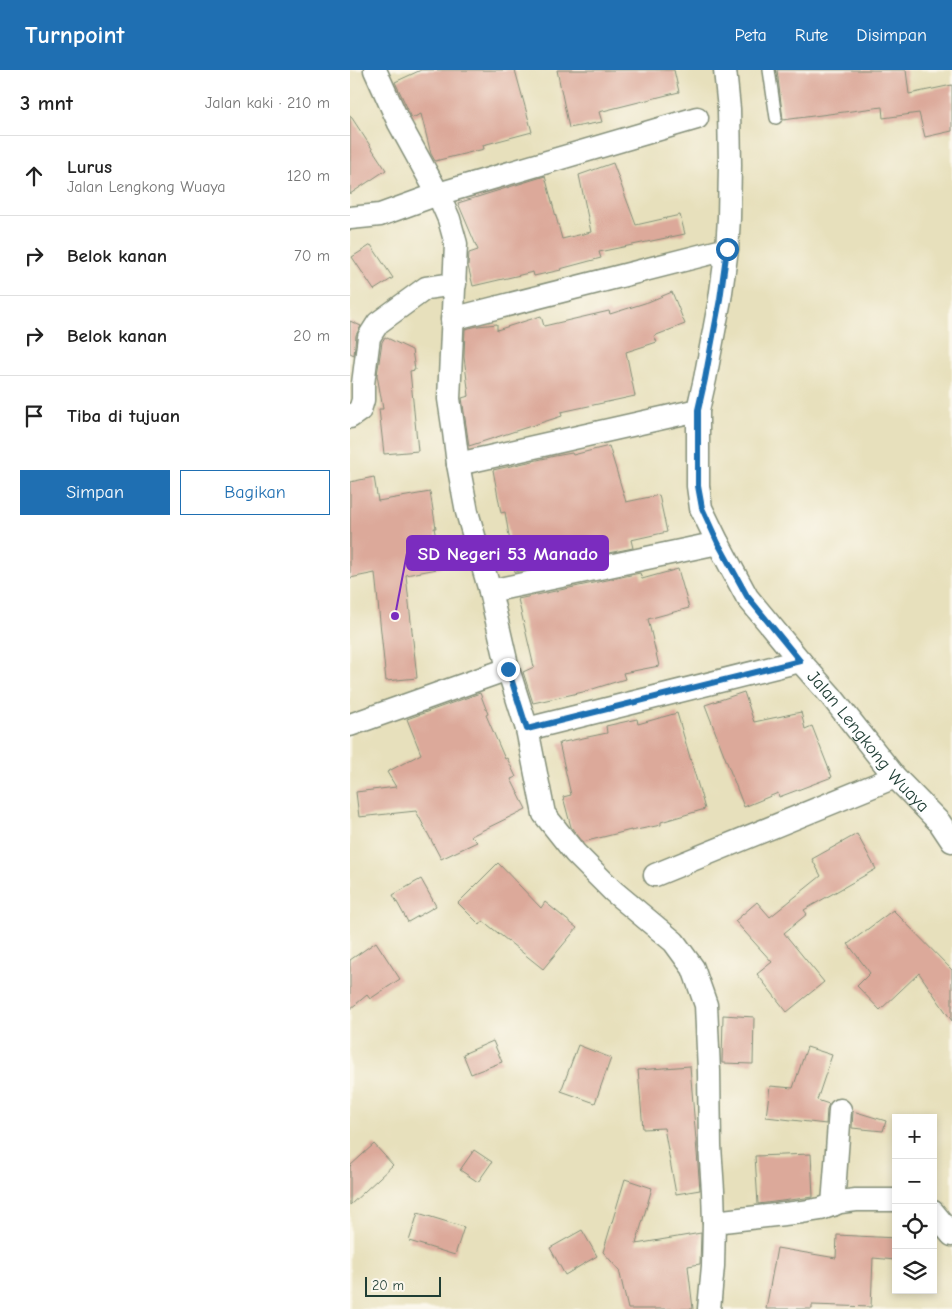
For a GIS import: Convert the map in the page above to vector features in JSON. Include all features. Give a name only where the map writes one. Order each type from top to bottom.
[{"type":"street","points":[[375,70],[399,123],[438,194],[449,219],[456,244],[449,399],[458,464],[467,512],[490,591],[508,669],[527,729],[544,814],[575,852],[613,891],[674,942],[693,968],[706,1005],[714,1222],[713,1266],[708,1309]]},
{"type":"street","name":"Jalan Lengkong Wuaya","points":[[725,70],[729,109],[729,218],[720,299],[698,410],[698,486],[702,508],[718,543],[747,596],[896,777],[948,829]]},
{"type":"street","points":[[350,218],[380,214],[438,194],[697,118]]},
{"type":"street","points":[[452,319],[727,249]]},
{"type":"street","points":[[350,417],[360,410],[364,400],[363,384],[369,336],[378,322],[426,288],[455,284]]},
{"type":"street","points":[[458,464],[698,410]]},
{"type":"street","points":[[490,591],[718,543]]},
{"type":"street","points":[[527,729],[800,661]]},
{"type":"street","points":[[350,725],[508,669]]},
{"type":"street","points":[[655,875],[896,777]]},
{"type":"street","points":[[833,1204],[840,1110]]},
{"type":"street","points":[[714,1222],[802,1212],[821,1209],[840,1202],[856,1200],[892,1200]]},
{"type":"street","points":[[937,1217],[952,1235]]},
{"type":"lane","points":[[770,70],[776,118]]},
{"type":"building","points":[[421,70],[515,70],[532,132],[483,145],[484,149],[435,161],[431,154],[421,114],[412,118],[395,82]]},
{"type":"building","points":[[557,70],[674,70],[679,92],[599,112],[602,122],[569,128]]},
{"type":"building","points":[[777,70],[906,70],[909,94],[952,85],[952,131],[925,137],[919,113],[883,118],[882,107],[783,120]]},
{"type":"building","points":[[350,115],[386,170],[350,194]]},
{"type":"building","points":[[613,163],[636,225],[680,215],[685,234],[599,252],[601,258],[561,270],[534,276],[533,272],[473,286],[468,266],[469,253],[478,250],[458,203],[545,176],[562,239],[591,232],[579,175]]},
{"type":"building","points":[[371,245],[393,278],[374,290],[352,257]]},
{"type":"building","points":[[672,292],[685,324],[654,336],[657,342],[626,352],[635,396],[561,412],[562,416],[469,446],[462,398],[469,396],[464,357],[465,329],[497,324],[497,330],[541,316],[544,326],[609,311],[610,314]]},
{"type":"building","points":[[350,321],[361,326],[356,335],[354,355],[350,353]]},
{"type":"building","points":[[385,337],[412,350],[415,370],[410,371],[418,451],[384,454],[379,409],[383,409],[377,375],[382,342]]},
{"type":"building","points":[[609,446],[626,502],[659,495],[667,532],[631,540],[633,548],[515,572],[505,512],[501,513],[493,470],[555,456],[572,453],[573,455]]},
{"type":"building","points":[[374,477],[378,501],[430,492],[436,528],[434,528],[442,568],[406,575],[417,678],[386,681],[375,573],[350,578],[350,482]]},
{"type":"building","points":[[678,569],[689,608],[648,619],[659,666],[623,673],[625,679],[583,692],[533,703],[523,672],[534,667],[518,599],[640,573],[642,579]]},
{"type":"building","points":[[744,692],[754,722],[801,712],[805,729],[812,726],[832,777],[779,797],[778,793],[744,807],[705,705]]},
{"type":"building","points":[[480,693],[488,714],[486,715],[505,759],[507,758],[516,777],[511,779],[526,809],[471,836],[477,842],[441,859],[416,811],[359,817],[356,792],[396,787],[387,772],[421,754],[407,719]]},
{"type":"building","points":[[677,713],[705,809],[661,822],[661,825],[631,830],[583,842],[571,827],[563,797],[571,795],[559,743],[607,733],[606,726],[637,719],[638,724]]},
{"type":"building","points":[[857,834],[876,869],[804,910],[807,914],[784,933],[824,982],[787,1012],[757,974],[772,962],[735,921],[757,902],[770,917],[821,876],[812,859]]},
{"type":"building","points":[[498,863],[541,908],[545,902],[577,928],[543,969],[483,921],[480,925],[458,903]]},
{"type":"building","points":[[421,879],[436,906],[408,922],[393,895]]},
{"type":"building","points":[[893,910],[952,970],[952,1021],[919,973],[880,1010],[857,986],[870,973],[848,944]]},
{"type":"building","points":[[376,942],[400,979],[370,999],[367,995],[350,1009],[350,960]]},
{"type":"building","points":[[723,1015],[754,1017],[753,1064],[722,1063]]},
{"type":"building","points":[[493,1041],[502,1062],[471,1074],[463,1054]]},
{"type":"building","points":[[578,1045],[611,1058],[595,1103],[561,1091]]},
{"type":"building","points":[[807,1047],[832,1055],[817,1100],[829,1104],[826,1124],[766,1117],[770,1086],[793,1088]]},
{"type":"building","points":[[690,1066],[700,1190],[676,1194],[664,1128],[643,1129],[638,1070]]},
{"type":"building","points":[[853,1111],[886,1121],[883,1131],[852,1128]]},
{"type":"building","points":[[374,1144],[393,1165],[350,1205],[350,1166]]},
{"type":"building","points":[[474,1150],[492,1162],[478,1182],[460,1170]]},
{"type":"building","points":[[811,1154],[813,1197],[758,1204],[755,1156]]},
{"type":"building","points":[[625,1179],[652,1188],[636,1244],[701,1233],[700,1264],[688,1266],[693,1309],[628,1309],[619,1270],[603,1252]]},
{"type":"building","points":[[418,1213],[464,1227],[455,1255],[409,1241]]},
{"type":"building","points":[[582,1230],[597,1256],[565,1275],[550,1248]]},
{"type":"building","points":[[837,1235],[892,1238],[892,1260],[873,1258],[871,1307],[812,1305],[812,1309],[766,1309],[777,1248],[836,1258]]},
{"type":"place","name":"SD Negeri 53 Manado","points":[[395,616]]},
{"type":"route","points":[[508,669],[527,729],[800,661],[747,596],[718,543],[702,508],[698,486],[698,410],[720,299],[727,249]]}]
